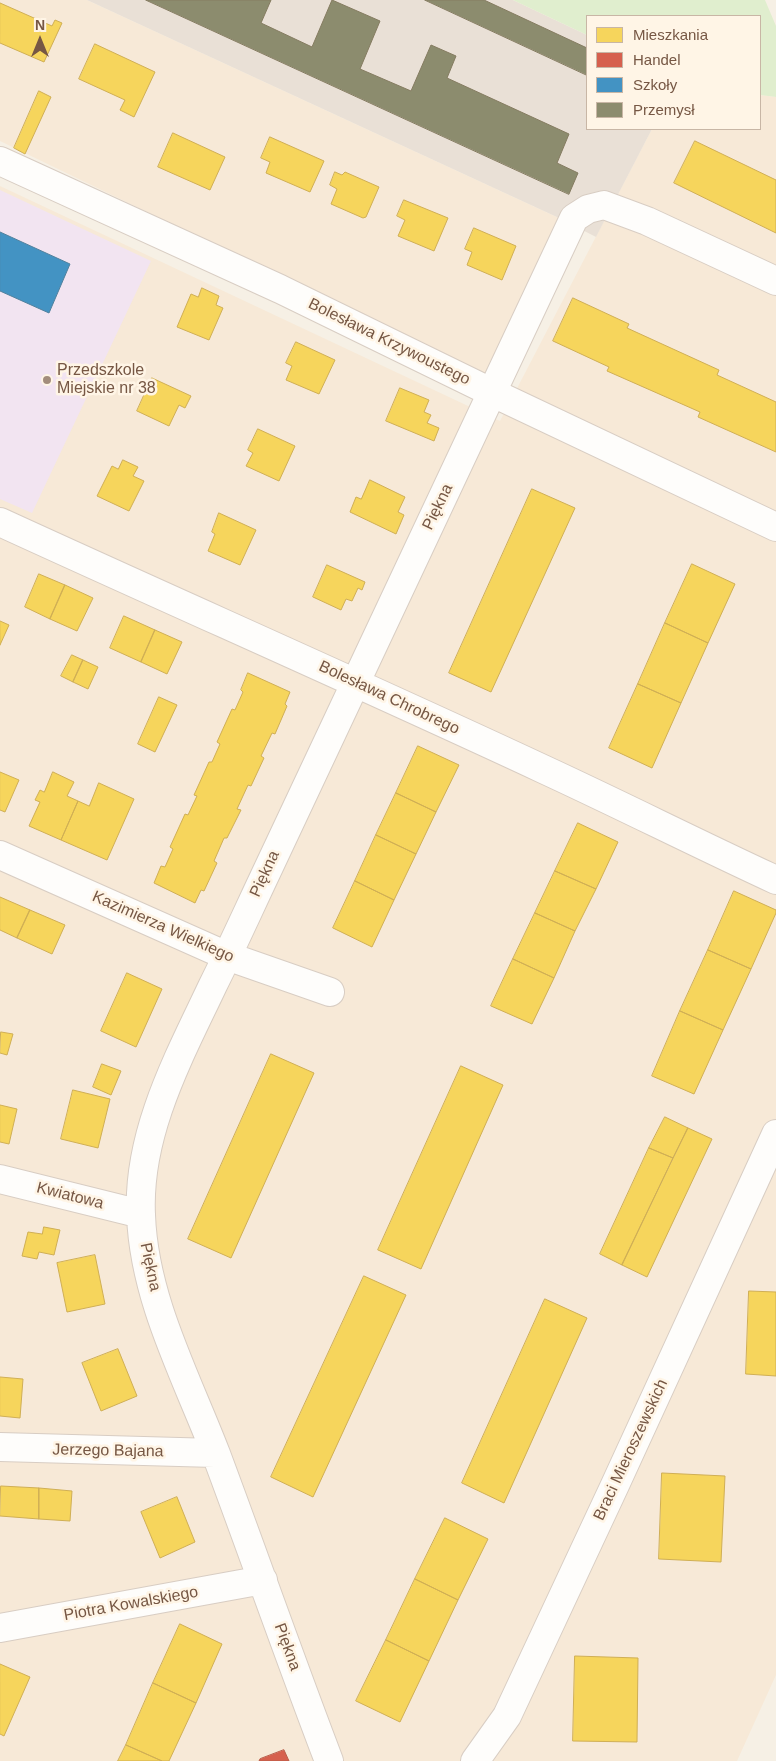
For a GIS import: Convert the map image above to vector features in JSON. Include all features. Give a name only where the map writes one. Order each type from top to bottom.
[{"type":"street","name":"Bolesława Krzywoustego","points":[[0,160],[280,289],[493,393],[776,527]]},
{"type":"street","name":"Piękna","points":[[328,1761],[263,1580],[165,1329],[146,1266],[141,1214],[143,1160],[158,1108],[190,1032],[574,218],[588,209],[604,204],[647,220],[776,281]]},
{"type":"street","name":"Bolesława Chrobrego","points":[[0,522],[562,777],[776,880]]},
{"type":"street","name":"Kazimierza Wielkiego","points":[[0,855],[227,956],[330,992]]},
{"type":"street","name":"Braci Mieroszewskich","points":[[475,1761],[507,1716],[616,1485],[776,1134]]},
{"type":"street","name":"Kwiatowa","points":[[0,1179],[141,1214]]},
{"type":"street","name":"Jerzego Bajana","points":[[0,1447],[215,1453]]},
{"type":"street","name":"Piotra Kowalskiego","points":[[0,1628],[263,1580]]},
{"type":"shaded area","points":[[0,0],[87,0],[559,218],[487,376],[0,141]]},
{"type":"shaded area","points":[[87,0],[513,0],[586,35],[586,130],[651,130],[596,237],[559,218]]},
{"type":"shaded area","points":[[761,95],[776,97],[776,1675],[737,1761],[0,1761],[0,186],[500,421],[651,130],[761,130]]},
{"type":"shaded area","name":"Przedszkole Miejskie nr 38","points":[[0,190],[151,261],[32,513],[0,499]]},
{"type":"green space","points":[[513,0],[765,0],[776,26],[776,97],[761,95],[761,15],[586,15],[586,35]]},
{"type":"building: Mieszkania","points":[[0,3],[52,26],[55,20],[62,23],[44,62],[0,43]]},
{"type":"building: Mieszkania","points":[[95,44],[155,72],[134,117],[120,110],[125,100],[79,79]]},
{"type":"building: Mieszkania","points":[[39,91],[51,97],[25,154],[14,148]]},
{"type":"building: Mieszkania","points":[[173,133],[225,157],[210,190],[158,167]]},
{"type":"building: Mieszkania","points":[[270,137],[324,161],[310,192],[266,173],[270,162],[261,158]]},
{"type":"building: Mieszkania","points":[[695,141],[776,180],[776,233],[674,183]]},
{"type":"building: Mieszkania","points":[[335,172],[342,175],[345,172],[379,187],[366,217],[363,218],[331,204],[337,189],[330,185]]},
{"type":"building: Mieszkania","points":[[404,200],[448,218],[434,251],[398,236],[405,220],[397,216]]},
{"type":"building: Mieszkania","points":[[474,228],[516,246],[502,280],[467,265],[472,252],[465,249]]},
{"type":"building: Mieszkania","points":[[202,288],[219,296],[216,305],[223,308],[209,340],[177,327],[191,294],[198,297]]},
{"type":"building: Mieszkania","points":[[573,298],[629,324],[627,328],[719,370],[717,375],[776,402],[776,452],[698,417],[700,412],[607,371],[609,367],[553,341]]},
{"type":"building: Mieszkania","points":[[296,342],[335,360],[319,394],[286,380],[292,366],[286,363]]},
{"type":"building: Mieszkania","points":[[152,378],[191,396],[185,408],[179,405],[169,426],[137,411]]},
{"type":"building: Mieszkania","points":[[400,388],[429,400],[424,412],[431,415],[427,423],[439,428],[434,441],[386,421]]},
{"type":"building: Mieszkania","points":[[258,429],[295,446],[279,481],[246,466],[253,453],[248,450]]},
{"type":"building: Mieszkania","points":[[123,460],[138,467],[133,476],[144,481],[129,511],[97,496],[112,466],[118,469]]},
{"type":"building: Mieszkania","points":[[370,480],[405,497],[398,512],[404,515],[396,534],[350,512],[356,497],[361,499]]},
{"type":"building: Mieszkania","points":[[532,489],[575,508],[491,692],[449,673]]},
{"type":"building: Mieszkania","points":[[219,513],[256,530],[240,565],[208,551],[215,534],[212,532]]},
{"type":"building: Mieszkania","points":[[692,564],[735,584],[708,643],[665,623]]},
{"type":"building: Mieszkania","points":[[327,565],[365,582],[362,590],[358,588],[352,601],[346,599],[341,610],[313,597]]},
{"type":"building: Mieszkania","points":[[39,574],[65,585],[50,619],[25,607]]},
{"type":"building: Mieszkania","points":[[65,585],[93,598],[77,631],[50,619]]},
{"type":"building: Mieszkania","points":[[124,616],[155,630],[141,662],[110,648]]},
{"type":"building: Mieszkania","points":[[0,621],[9,625],[0,645]]},
{"type":"building: Mieszkania","points":[[665,623],[708,643],[681,703],[638,684]]},
{"type":"building: Mieszkania","points":[[155,630],[182,642],[167,674],[141,662]]},
{"type":"building: Mieszkania","points":[[72,655],[83,660],[73,682],[61,676]]},
{"type":"building: Mieszkania","points":[[83,660],[98,667],[88,689],[73,682]]},
{"type":"building: Mieszkania","points":[[248,673],[290,692],[285,704],[287,706],[275,734],[272,733],[261,756],[264,758],[251,786],[248,785],[237,809],[241,810],[227,838],[224,838],[214,861],[217,863],[204,891],[201,890],[195,903],[154,883],[161,866],[165,867],[173,849],[170,847],[185,814],[188,815],[197,796],[194,795],[209,762],[212,762],[220,744],[217,742],[232,709],[235,710],[243,692],[241,690]]},
{"type":"building: Mieszkania","points":[[638,684],[681,703],[652,768],[609,748]]},
{"type":"building: Mieszkania","points":[[159,697],[177,705],[155,752],[138,744]]},
{"type":"building: Mieszkania","points":[[418,746],[459,765],[436,812],[396,793]]},
{"type":"building: Mieszkania","points":[[0,772],[19,780],[5,812],[0,810]]},
{"type":"building: Mieszkania","points":[[53,772],[74,782],[67,796],[78,801],[61,840],[29,826],[40,802],[35,800],[40,790],[44,792]]},
{"type":"building: Mieszkania","points":[[99,783],[134,799],[107,860],[61,840],[78,801],[89,806]]},
{"type":"building: Mieszkania","points":[[396,793],[436,812],[416,854],[376,835]]},
{"type":"building: Mieszkania","points":[[578,823],[618,842],[596,889],[555,871]]},
{"type":"building: Mieszkania","points":[[376,835],[416,854],[394,900],[355,881]]},
{"type":"building: Mieszkania","points":[[555,871],[596,889],[575,931],[535,913]]},
{"type":"building: Mieszkania","points":[[355,881],[394,900],[372,947],[333,928]]},
{"type":"building: Mieszkania","points":[[734,891],[776,910],[751,969],[708,950]]},
{"type":"building: Mieszkania","points":[[0,897],[30,910],[17,938],[0,930]]},
{"type":"building: Mieszkania","points":[[30,910],[65,925],[52,954],[17,938]]},
{"type":"building: Mieszkania","points":[[535,913],[575,931],[554,978],[513,959]]},
{"type":"building: Mieszkania","points":[[708,950],[751,969],[723,1030],[680,1011]]},
{"type":"building: Mieszkania","points":[[513,959],[554,978],[532,1024],[491,1006]]},
{"type":"building: Mieszkania","points":[[127,973],[162,989],[136,1047],[101,1031]]},
{"type":"building: Mieszkania","points":[[680,1011],[723,1030],[694,1094],[652,1076]]},
{"type":"building: Mieszkania","points":[[1,1032],[13,1034],[7,1055],[0,1053]]},
{"type":"building: Mieszkania","points":[[271,1054],[314,1073],[231,1258],[188,1239]]},
{"type":"building: Mieszkania","points":[[102,1064],[121,1071],[111,1095],[93,1087]]},
{"type":"building: Mieszkania","points":[[461,1066],[503,1085],[421,1269],[378,1250]]},
{"type":"building: Mieszkania","points":[[73,1090],[110,1099],[98,1148],[61,1139]]},
{"type":"building: Mieszkania","points":[[0,1105],[17,1109],[9,1144],[0,1142]]},
{"type":"building: Mieszkania","points":[[665,1117],[688,1128],[673,1158],[649,1148]]},
{"type":"building: Mieszkania","points":[[688,1128],[712,1139],[647,1277],[622,1265]]},
{"type":"building: Mieszkania","points":[[649,1148],[673,1158],[622,1265],[600,1254]]},
{"type":"building: Mieszkania","points":[[44,1227],[60,1230],[54,1255],[39,1252],[37,1259],[22,1256],[28,1232],[42,1234]]},
{"type":"building: Mieszkania","points":[[95,1255],[105,1304],[67,1312],[57,1263]]},
{"type":"building: Mieszkania","points":[[364,1276],[406,1295],[313,1497],[271,1477]]},
{"type":"building: Mieszkania","points":[[749,1291],[776,1292],[776,1376],[746,1374]]},
{"type":"building: Mieszkania","points":[[545,1299],[587,1318],[504,1503],[462,1483]]},
{"type":"building: Mieszkania","points":[[118,1349],[137,1396],[101,1411],[82,1363]]},
{"type":"building: Mieszkania","points":[[0,1377],[23,1379],[20,1418],[0,1416]]},
{"type":"building: Mieszkania","points":[[662,1473],[725,1476],[721,1562],[659,1559]]},
{"type":"building: Mieszkania","points":[[1,1486],[39,1488],[39,1519],[0,1516]]},
{"type":"building: Mieszkania","points":[[39,1488],[72,1491],[70,1521],[39,1519]]},
{"type":"building: Mieszkania","points":[[177,1497],[195,1542],[160,1558],[141,1512]]},
{"type":"building: Mieszkania","points":[[445,1518],[488,1539],[458,1600],[415,1579]]},
{"type":"building: Mieszkania","points":[[415,1579],[458,1600],[429,1661],[386,1640]]},
{"type":"building: Mieszkania","points":[[180,1624],[222,1644],[196,1703],[153,1683]]},
{"type":"building: Mieszkania","points":[[386,1640],[429,1661],[400,1722],[356,1701]]},
{"type":"building: Mieszkania","points":[[575,1656],[638,1658],[637,1742],[573,1741]]},
{"type":"building: Mieszkania","points":[[0,1664],[30,1677],[4,1736],[0,1734]]},
{"type":"building: Mieszkania","points":[[153,1683],[196,1703],[169,1761],[162,1761],[126,1745]]},
{"type":"building: Mieszkania","points":[[126,1745],[162,1761],[118,1761]]},
{"type":"building: Handel","points":[[284,1750],[289,1761],[259,1761],[260,1759]]},
{"type":"building: Szkoły","points":[[0,232],[70,264],[49,313],[0,291]]},
{"type":"building: Przemysł","points":[[146,0],[271,0],[261,23],[312,47],[332,0],[380,21],[360,69],[411,91],[431,45],[456,56],[447,78],[569,134],[557,163],[578,173],[569,194]]},
{"type":"building: Przemysł","points":[[425,0],[484,0],[586,48],[586,75]]},
{"type":"place","name":"Przedszkole Miejskie nr 38","points":[[47,380]]}]
